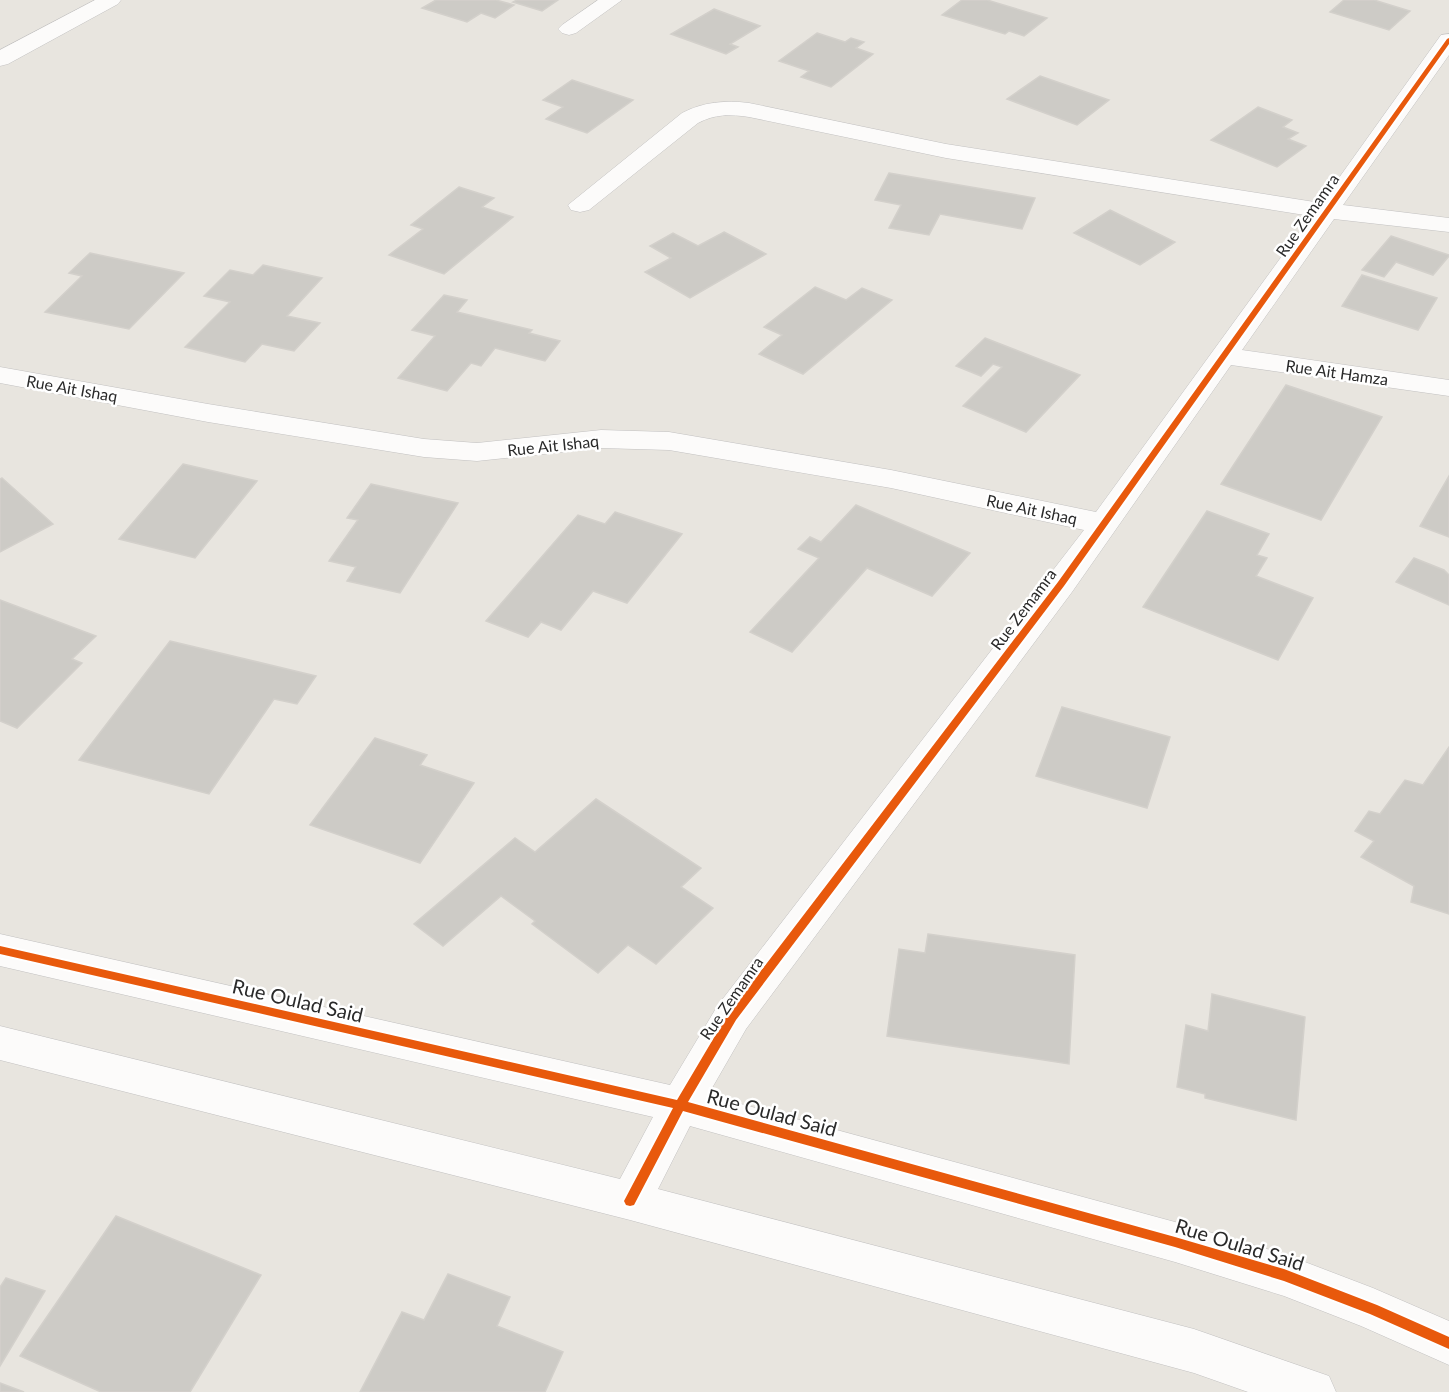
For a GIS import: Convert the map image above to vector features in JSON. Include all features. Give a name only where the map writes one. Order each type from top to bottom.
[{"type":"street","points":[[0,59],[111,0]]},
{"type":"street","points":[[569,29],[612,0]]},
{"type":"street","name":"Rue Zemamra","points":[[630,1201],[680,1105],[732,1017],[994,673],[1104,524],[1449,40]]},
{"type":"street","points":[[580,205],[690,118],[710,109],[723,107],[749,110],[946,151],[1328,211],[1449,225]]},
{"type":"street","name":"Rue Ait Hamza","points":[[1225,356],[1449,388]]},
{"type":"street","name":"Rue Ait Ishaq","points":[[0,375],[208,413],[424,448],[477,452],[601,439],[669,441],[891,479],[1104,524]]},
{"type":"street","name":"Rue Oulad Said","points":[[0,950],[680,1105],[1175,1242],[1284,1275],[1373,1309],[1449,1343]]},
{"type":"street","points":[[0,1043],[630,1201],[1194,1350],[1313,1392]]},
{"type":"building","points":[[436,0],[496,0],[514,5],[495,18],[481,13],[467,22],[422,8]]},
{"type":"building","points":[[517,0],[558,0],[542,11],[513,2]]},
{"type":"building","points":[[962,0],[987,0],[1047,18],[1024,36],[1009,31],[1005,34],[942,15]]},
{"type":"building","points":[[1344,0],[1374,0],[1410,11],[1389,30],[1330,12]]},
{"type":"building","points":[[714,9],[760,26],[730,44],[738,47],[726,54],[671,34]]},
{"type":"building","points":[[817,33],[845,42],[851,38],[864,42],[856,48],[873,54],[831,87],[801,77],[809,71],[779,61]]},
{"type":"building","points":[[1040,76],[1109,100],[1077,125],[1007,99]]},
{"type":"building","points":[[572,80],[633,100],[587,133],[546,119],[563,107],[543,100]]},
{"type":"building","points":[[1258,107],[1292,120],[1283,127],[1298,133],[1288,139],[1306,146],[1277,167],[1211,140]]},
{"type":"building","points":[[889,173],[1035,198],[1022,229],[940,214],[929,235],[889,228],[901,205],[875,200]]},
{"type":"building","points":[[459,187],[494,198],[482,207],[513,217],[444,274],[389,255],[423,229],[411,225]]},
{"type":"building","points":[[1110,210],[1175,242],[1140,265],[1074,233]]},
{"type":"building","points":[[724,232],[766,254],[690,298],[645,272],[671,258],[650,246],[673,233],[698,246]]},
{"type":"building","points":[[1391,236],[1449,256],[1433,275],[1396,262],[1384,277],[1362,270]]},
{"type":"building","points":[[90,253],[184,273],[129,329],[45,312],[82,276],[69,273]]},
{"type":"building","points":[[263,265],[322,278],[287,316],[320,323],[294,351],[262,344],[245,362],[185,347],[230,302],[204,296],[230,270],[253,275]]},
{"type":"building","points":[[1362,275],[1437,298],[1418,330],[1342,306]]},
{"type":"building","points":[[815,287],[846,300],[862,288],[892,300],[803,374],[759,354],[782,335],[764,327]]},
{"type":"building","points":[[444,295],[467,300],[457,312],[532,330],[529,333],[560,341],[545,361],[495,348],[481,366],[471,363],[447,391],[398,378],[435,336],[412,330]]},
{"type":"building","points":[[985,338],[1080,375],[1026,432],[963,406],[1002,367],[993,364],[981,376],[956,366]]},
{"type":"building","points":[[1286,385],[1382,417],[1321,520],[1221,484]]},
{"type":"building","points":[[183,464],[257,481],[195,558],[119,539]]},
{"type":"building","points":[[1449,476],[1449,537],[1420,526]]},
{"type":"building","points":[[2,478],[53,524],[0,552],[0,479]]},
{"type":"building","points":[[371,484],[458,503],[400,593],[347,581],[356,567],[329,561],[358,520],[347,518]]},
{"type":"building","points":[[856,505],[970,553],[932,596],[867,568],[792,652],[750,632],[819,558],[798,549],[810,537],[821,542]]},
{"type":"building","points":[[1207,511],[1269,534],[1257,555],[1267,558],[1256,576],[1313,598],[1278,660],[1143,607]]},
{"type":"building","points":[[615,512],[682,534],[627,603],[593,591],[561,630],[541,622],[528,637],[486,621],[578,515],[605,524]]},
{"type":"building","points":[[1414,558],[1444,570],[1449,575],[1449,605],[1396,582]]},
{"type":"building","points":[[0,600],[96,636],[72,659],[82,663],[17,728],[0,721]]},
{"type":"building","points":[[170,641],[316,676],[297,704],[274,699],[209,794],[79,760]]},
{"type":"building","points":[[1062,707],[1170,737],[1147,808],[1036,776]]},
{"type":"building","points":[[375,738],[427,755],[420,765],[474,783],[420,863],[310,825]]},
{"type":"building","points":[[1449,747],[1449,914],[1411,902],[1414,886],[1361,857],[1374,841],[1355,831],[1369,811],[1380,814],[1405,780],[1423,785]]},
{"type":"building","points":[[596,799],[701,868],[681,887],[713,908],[656,964],[628,945],[598,973],[532,924],[535,921],[501,896],[443,946],[414,924],[515,838],[535,852]]},
{"type":"building","points":[[928,934],[1075,955],[1069,1064],[887,1036],[899,949],[925,953]]},
{"type":"building","points":[[1212,994],[1305,1017],[1296,1120],[1205,1098],[1205,1094],[1177,1087],[1186,1025],[1208,1031]]},
{"type":"building","points":[[116,1216],[261,1275],[190,1392],[101,1392],[20,1356]]},
{"type":"building","points":[[448,1274],[510,1297],[497,1326],[563,1352],[545,1392],[360,1392],[402,1312],[424,1320]]},
{"type":"building","points":[[6,1278],[45,1291],[0,1366],[0,1287]]},
{"type":"building","points":[[0,1383],[24,1392],[0,1392]]},
{"type":"cycle path","points":[[630,1201],[680,1105],[732,1017],[1061,584],[1449,40]]},
{"type":"cycle path","points":[[0,950],[680,1105],[1175,1242],[1284,1275],[1373,1309],[1449,1343]]}]
